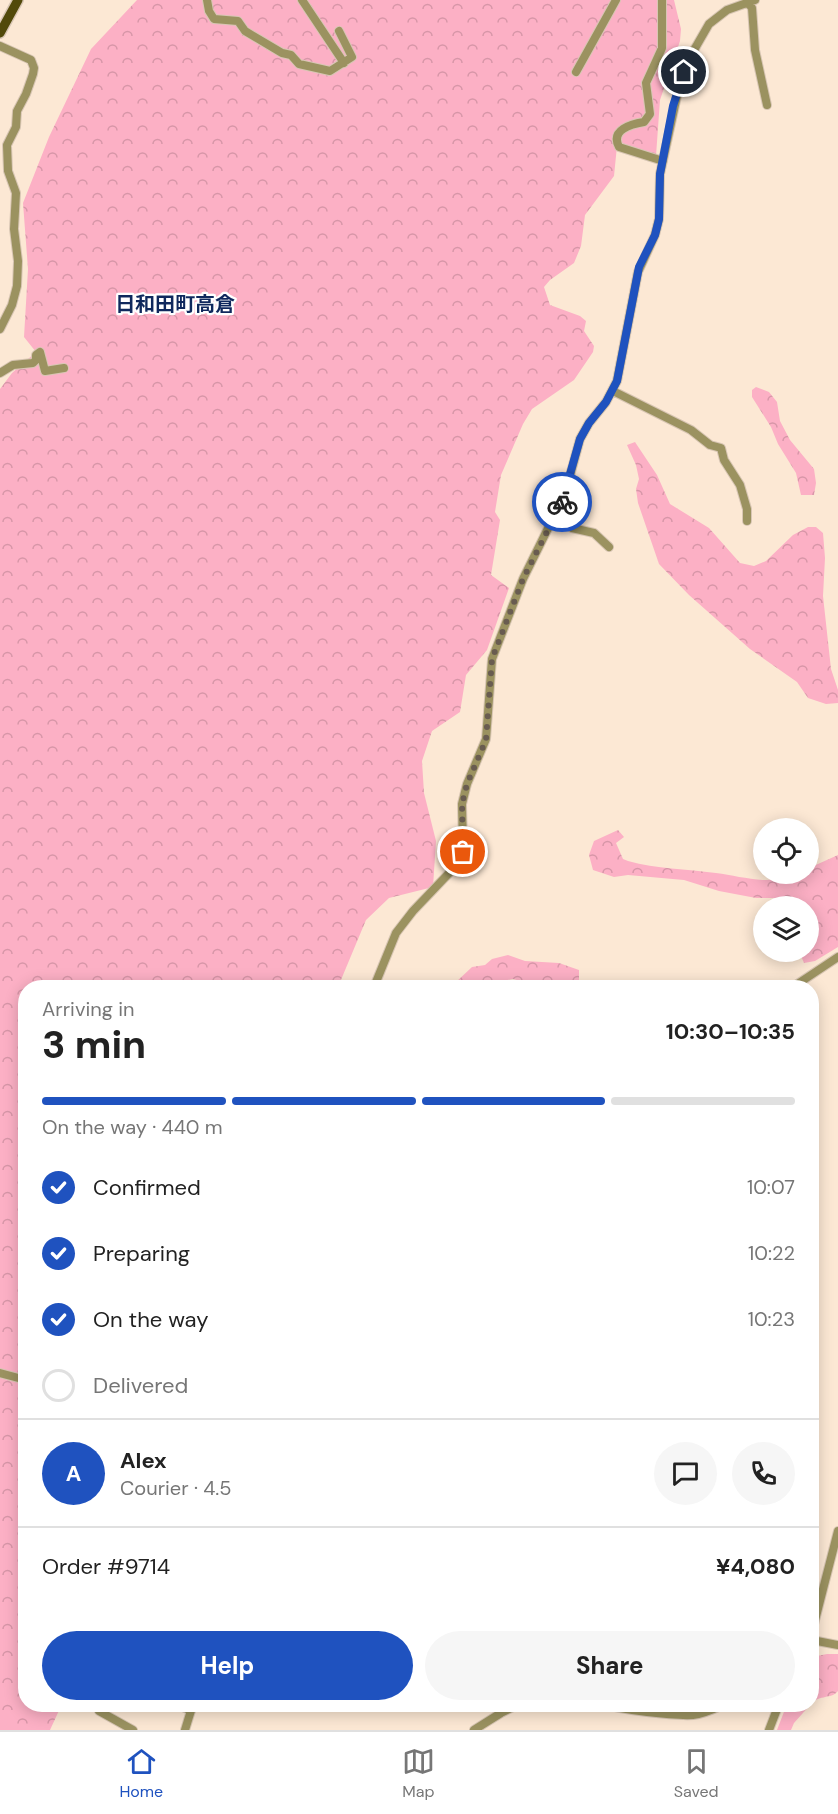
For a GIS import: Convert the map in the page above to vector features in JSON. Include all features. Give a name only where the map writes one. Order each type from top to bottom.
[{"type":"main road","points":[[0,33],[18,0]]},
{"type":"street","points":[[207,0],[210,15],[214,19],[238,21],[245,31],[282,53],[291,55],[304,66],[330,71],[352,57],[339,31]]},
{"type":"street","points":[[302,0],[344,63]]},
{"type":"street","points":[[576,72],[616,0]]},
{"type":"street","points":[[662,0],[662,48],[646,83],[650,114],[644,122],[621,129],[616,142],[619,147],[663,161]]},
{"type":"street","points":[[377,980],[396,933],[413,911],[454,868],[461,856],[463,846],[462,804],[467,784],[486,740],[492,659],[523,579],[565,494],[580,439],[613,391],[639,267],[655,235],[659,219],[659,191],[663,161],[673,106],[679,87],[699,40],[709,24],[727,10],[752,1],[755,50],[767,105]]},
{"type":"street","points":[[0,46],[31,60],[34,68],[26,94],[17,111],[16,128],[3,144],[8,171],[16,194],[14,229],[18,261],[17,286],[12,305],[0,329]]},
{"type":"street","points":[[0,373],[13,365],[33,363],[38,352],[40,352],[45,370],[64,368]]},
{"type":"street","points":[[613,391],[691,430],[710,445],[721,448],[724,460],[740,485],[746,504],[747,521]]},
{"type":"street","points":[[555,515],[572,528],[594,533],[602,538],[609,547]]},
{"type":"street","points":[[804,980],[838,957]]},
{"type":"street","points":[[0,1373],[18,1378]]},
{"type":"street","points":[[819,1605],[838,1531]]},
{"type":"street","points":[[819,1641],[838,1645]]},
{"type":"street","points":[[101,1712],[133,1730]]},
{"type":"street","points":[[185,1730],[191,1712]]},
{"type":"street","points":[[474,1730],[503,1712]]},
{"type":"street","points":[[661,1712],[692,1715],[707,1712]]},
{"type":"street","points":[[769,1730],[776,1712]]},
{"type":"green space","points":[[137,0],[674,0],[681,29],[680,41],[660,100],[656,156],[617,146],[614,176],[585,215],[581,246],[574,263],[544,287],[550,305],[580,316],[586,321],[584,331],[594,346],[593,352],[574,380],[532,409],[501,475],[495,512],[500,520],[491,575],[509,588],[487,650],[466,675],[460,712],[432,731],[422,761],[424,793],[436,841],[433,887],[389,898],[366,920],[341,980],[18,980],[18,1712],[58,1712],[50,1730],[0,1730],[0,389],[12,373],[36,352],[24,337],[28,269],[23,203],[49,137],[91,49]]},
{"type":"green space","points":[[756,387],[769,392],[777,402],[780,421],[790,440],[814,469],[816,483],[814,495],[801,495],[796,473],[752,397],[752,390]]},
{"type":"green space","points":[[635,442],[657,475],[670,504],[709,528],[740,563],[754,566],[766,561],[793,535],[808,527],[816,527],[823,533],[825,558],[823,596],[831,669],[838,690],[838,703],[826,704],[808,698],[797,682],[750,649],[689,595],[659,564],[638,503],[636,489],[639,479],[636,465],[627,445]]},
{"type":"green space","points":[[618,830],[624,837],[616,843],[623,859],[628,861],[753,878],[753,884],[819,884],[819,864],[838,855],[838,947],[819,959],[819,896],[753,897],[719,891],[684,880],[628,875],[614,877],[593,870],[589,855],[594,841]]},
{"type":"green space","points":[[508,955],[525,961],[559,963],[579,970],[579,980],[458,980],[472,967],[485,965],[492,959]]},
{"type":"green space","points":[[838,1654],[838,1691],[819,1699],[819,1656]]},
{"type":"green space","points":[[784,1712],[804,1712],[791,1730],[777,1730]]},
{"type":"way so far","points":[[463,852],[461,810],[467,784],[486,740],[492,659],[523,579],[562,502]]},
{"type":"district","name":"日和田町高倉","points":[[175,304]]},
{"type":"route","points":[[562,502],[580,439],[589,423],[606,402],[617,381],[639,267],[655,235],[659,219],[660,174],[673,106],[684,72]]}]
